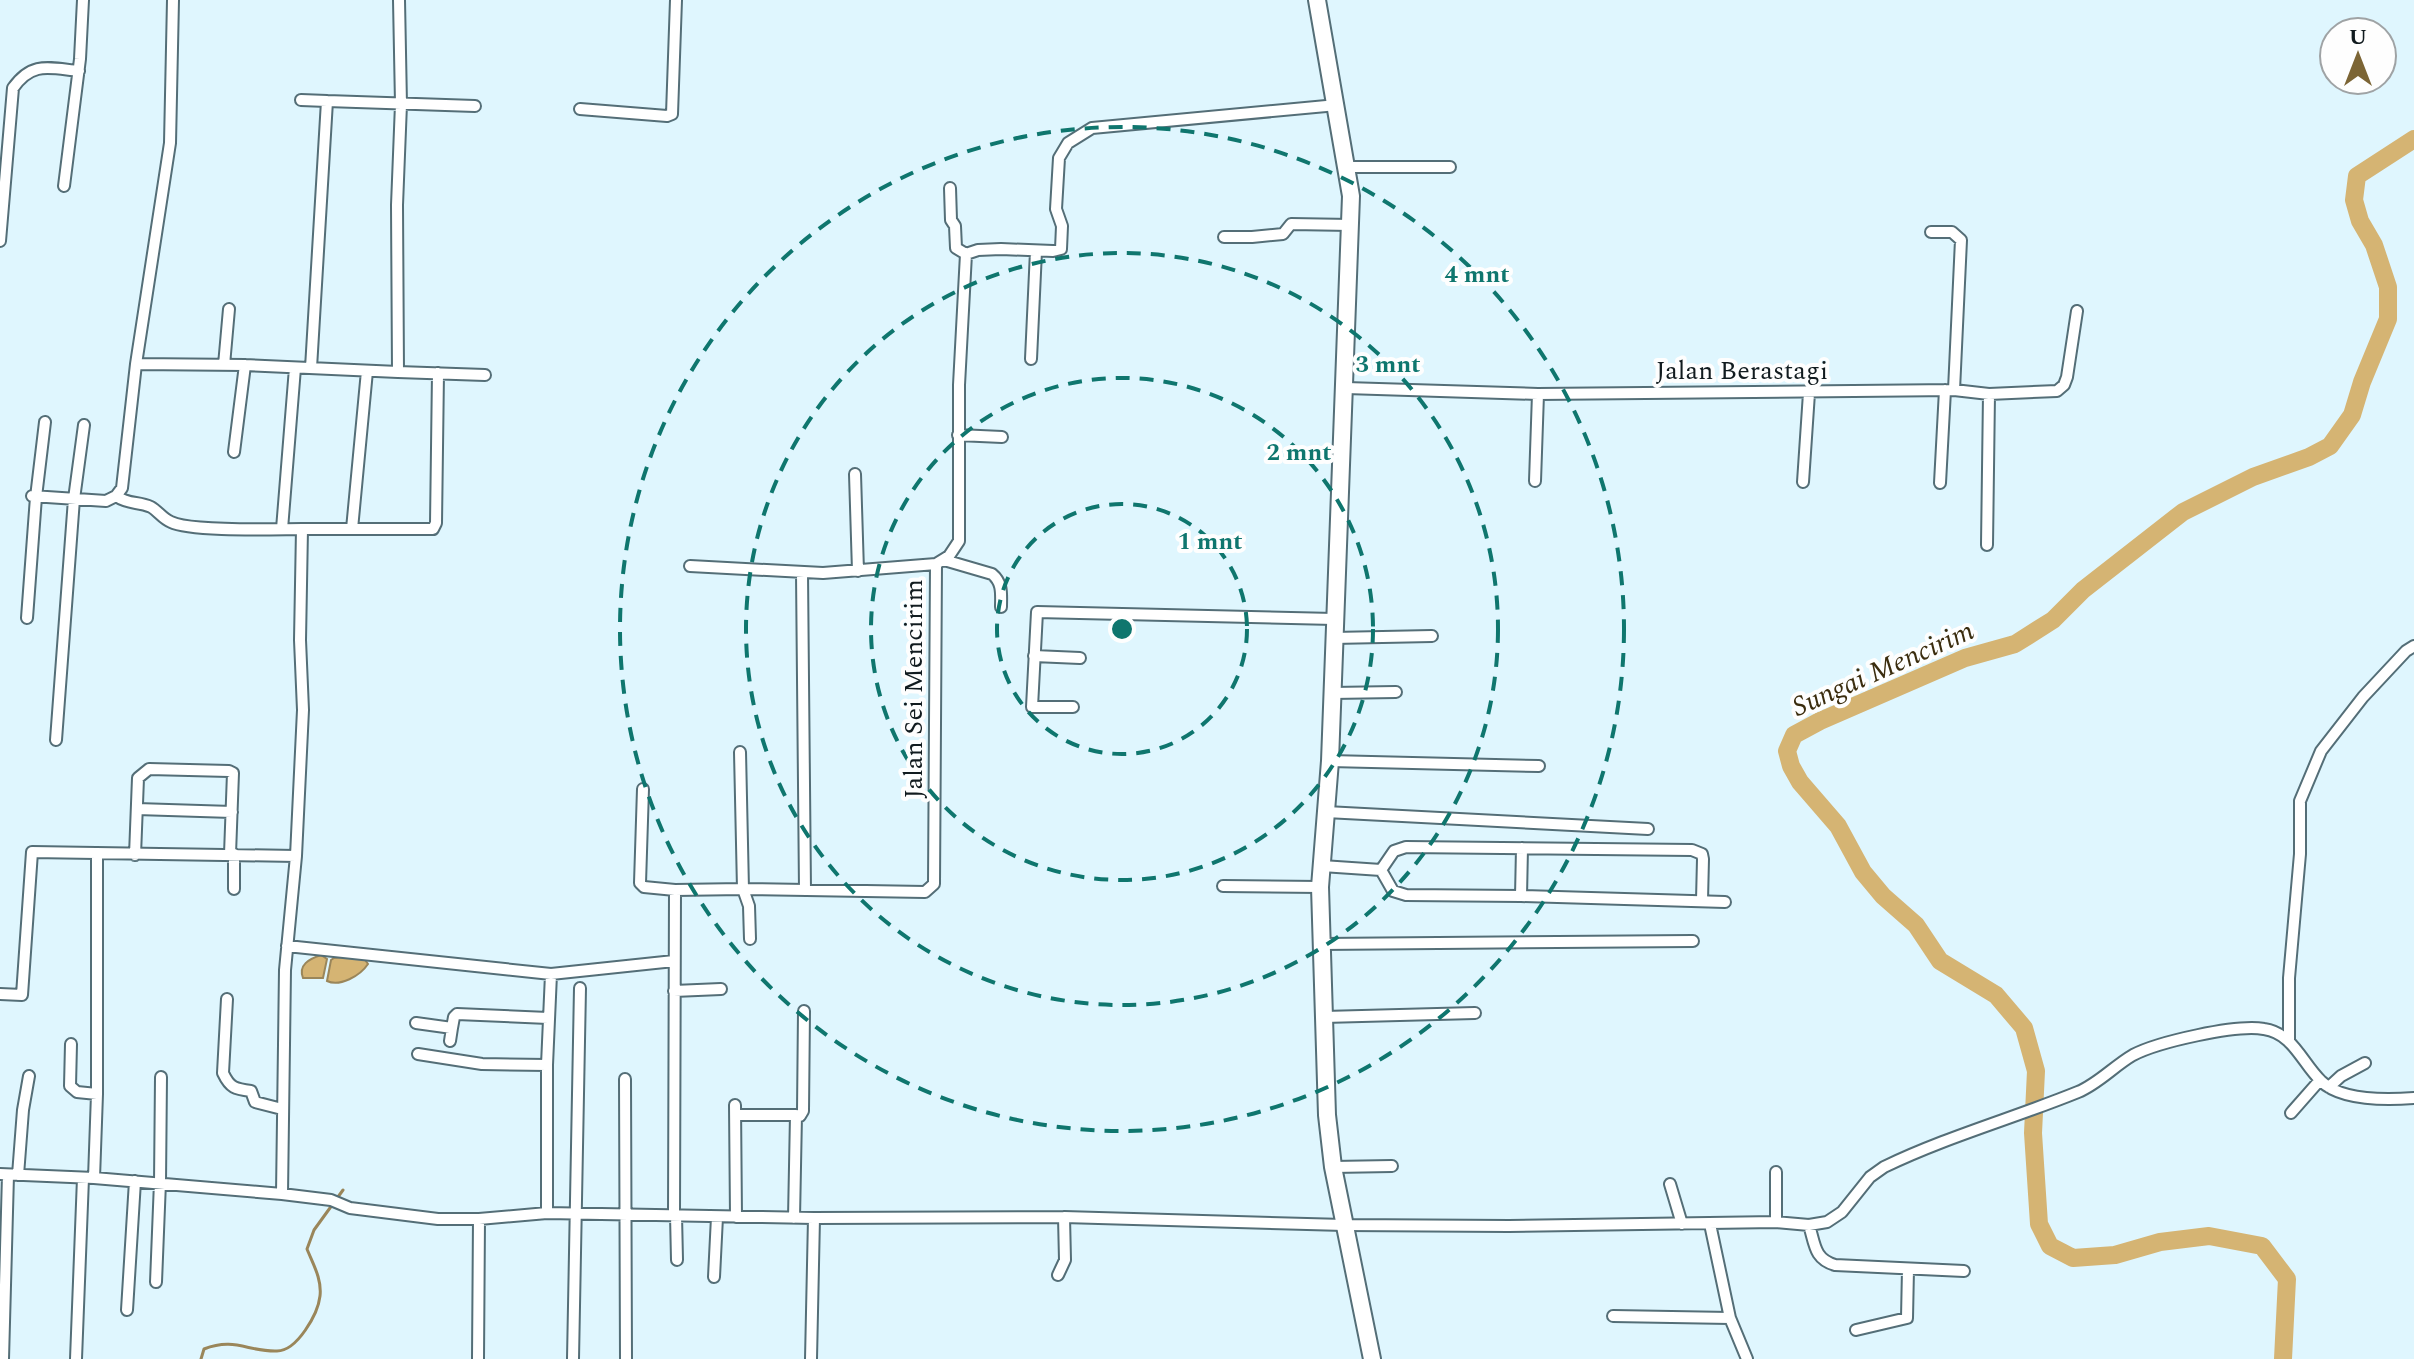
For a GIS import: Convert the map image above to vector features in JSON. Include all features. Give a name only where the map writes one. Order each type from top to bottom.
[{"type":"main road","points":[[1317,0],[1351,196],[1330,761],[1320,887],[1327,1115],[1333,1167],[1372,1359]]},
{"type":"street","points":[[64,186],[79,71],[83,0]]},
{"type":"street","points":[[34,497],[106,501],[116,496],[122,488],[136,364],[170,143],[173,0]]},
{"type":"street","points":[[398,372],[399,0]]},
{"type":"street","points":[[580,109],[672,114],[676,0]]},
{"type":"street","points":[[0,241],[13,88],[25,73],[31,71],[79,71]]},
{"type":"street","points":[[301,100],[475,106]]},
{"type":"street","points":[[311,368],[327,101]]},
{"type":"street","points":[[950,188],[956,248],[966,254],[978,250],[1061,249],[1062,226],[1056,209],[1060,155],[1071,140],[1092,128],[1337,105]]},
{"type":"street","points":[[1347,167],[1450,167]]},
{"type":"street","points":[[1224,237],[1283,234],[1291,224],[1351,225]]},
{"type":"street","points":[[1931,232],[1952,232],[1961,240],[1940,483]]},
{"type":"street","points":[[1031,359],[1036,251]]},
{"type":"street","name":"Jalan Sei Mencirim","points":[[643,789],[640,883],[644,887],[675,890],[925,892],[934,885],[940,562],[949,556],[959,541],[958,435],[966,254]]},
{"type":"street","points":[[224,365],[229,309]]},
{"type":"street","name":"Jalan Berastagi","points":[[1346,388],[1538,394],[1950,390],[1989,394],[2057,391],[2067,377],[2077,311]]},
{"type":"street","points":[[136,364],[245,365],[485,375]]},
{"type":"street","points":[[234,452],[245,365]]},
{"type":"street","points":[[282,529],[295,368]]},
{"type":"street","points":[[352,529],[367,371]]},
{"type":"street","points":[[116,496],[125,503],[152,508],[169,522],[178,525],[433,529],[436,523],[438,373]]},
{"type":"street","points":[[1803,482],[1809,393]]},
{"type":"street","points":[[1535,481],[1538,394]]},
{"type":"street","points":[[1987,545],[1989,394]]},
{"type":"street","points":[[27,618],[34,497],[45,422]]},
{"type":"street","points":[[56,740],[74,499],[84,425]]},
{"type":"street","points":[[958,435],[1002,437]]},
{"type":"street","points":[[855,474],[858,571]]},
{"type":"street","points":[[282,1194],[287,946],[296,856],[303,710],[300,640],[302,529]]},
{"type":"street","points":[[690,566],[802,573],[858,571],[940,562],[984,571],[998,579],[1001,607]]},
{"type":"street","points":[[802,573],[805,890]]},
{"type":"street","points":[[1073,707],[1032,707],[1037,612],[1334,619]]},
{"type":"street","points":[[1333,638],[1432,636]]},
{"type":"street","points":[[2289,1042],[2289,978],[2293,905],[2300,854],[2300,801],[2321,751],[2363,697],[2414,646]]},
{"type":"street","points":[[1034,656],[1080,658]]},
{"type":"street","points":[[1332,693],[1396,692]]},
{"type":"street","points":[[740,752],[743,889],[749,906],[750,939]]},
{"type":"street","points":[[1330,761],[1539,766]]},
{"type":"street","points":[[135,855],[138,778],[142,773],[149,769],[229,771],[233,773],[234,889]]},
{"type":"street","points":[[137,809],[232,812]]},
{"type":"street","points":[[1326,812],[1648,829]]},
{"type":"street","points":[[1381,870],[1394,851],[1406,847],[1698,852],[1703,859],[1702,900]]},
{"type":"street","points":[[1521,896],[1522,848]]},
{"type":"street","points":[[0,994],[22,995],[32,852],[296,856]]},
{"type":"street","points":[[76,1359],[97,1094],[97,853]]},
{"type":"street","points":[[1322,866],[1381,870]]},
{"type":"street","points":[[1381,870],[1393,891],[1406,895],[1725,902]]},
{"type":"street","points":[[1223,886],[1320,887]]},
{"type":"street","points":[[675,890],[677,1260]]},
{"type":"street","points":[[1321,944],[1693,941]]},
{"type":"street","points":[[287,946],[551,974],[674,961]]},
{"type":"street","points":[[547,1213],[547,1065],[551,974]]},
{"type":"street","points":[[573,1359],[580,988]]},
{"type":"street","points":[[674,991],[721,989]]},
{"type":"street","points":[[227,999],[223,1073],[228,1084],[234,1089],[251,1091],[255,1102],[282,1109]]},
{"type":"street","points":[[736,1217],[735,1110],[800,1116],[803,1111],[804,1011]]},
{"type":"street","points":[[1324,1017],[1475,1013]]},
{"type":"street","points":[[450,1041],[457,1014],[548,1018]]},
{"type":"street","points":[[416,1023],[452,1028]]},
{"type":"street","points":[[8,1175],[160,1182],[282,1194],[331,1200],[350,1208],[411,1218],[479,1219],[547,1213],[794,1218],[1064,1217],[1344,1225],[1776,1222],[1809,1225],[1836,1217],[1870,1177],[1884,1167],[2082,1091],[2136,1054],[2178,1039],[2258,1028],[2278,1033],[2324,1084],[2369,1100],[2414,1098]]},
{"type":"street","points":[[71,1044],[70,1086],[77,1092],[97,1094]]},
{"type":"street","points":[[418,1054],[482,1064],[547,1065]]},
{"type":"street","points":[[2291,1113],[2324,1084],[2365,1063]]},
{"type":"street","points":[[3,1359],[8,1175],[29,1076]]},
{"type":"street","points":[[156,1282],[161,1077]]},
{"type":"street","points":[[625,1079],[626,1359]]},
{"type":"street","points":[[794,1218],[796,1115]]},
{"type":"street","points":[[1333,1167],[1392,1166]]},
{"type":"street","points":[[1776,1172],[1776,1222]]},
{"type":"street","points":[[127,1310],[135,1181]]},
{"type":"street","points":[[1670,1184],[1682,1224]]},
{"type":"street","points":[[714,1277],[717,1217]]},
{"type":"street","points":[[1058,1275],[1065,1260],[1064,1217]]},
{"type":"street","points":[[811,1359],[814,1218]]},
{"type":"street","points":[[478,1359],[479,1219]]},
{"type":"street","points":[[1710,1224],[1730,1318],[1747,1359]]},
{"type":"street","points":[[1809,1225],[1816,1250],[1825,1262],[1835,1265],[1964,1271]]},
{"type":"street","points":[[1856,1330],[1907,1318],[1908,1269]]},
{"type":"street","points":[[1613,1316],[1730,1318]]},
{"type":"shaded area","points":[[321,955],[327,959],[323,978],[303,978],[302,969],[306,963]]},
{"type":"shaded area","points":[[363,957],[368,964],[349,979],[338,983],[327,981],[331,960]]},
{"type":"waterway","name":"Sungai Mencirim","points":[[2283,1359],[2287,1279],[2262,1246],[2209,1236],[2160,1242],[2115,1255],[2073,1258],[2050,1246],[2039,1224],[2033,1133],[2036,1071],[2024,1028],[1996,995],[1940,961],[1916,925],[1883,896],[1863,872],[1838,826],[1800,782],[1787,751],[1794,735],[1820,721],[1965,658],[2015,644],[2053,620],[2083,590],[2183,512],[2253,477],[2330,446],[2352,415],[2388,319],[2388,287],[2354,200],[2357,176],[2414,139]]},
{"type":"waterway","points":[[201,1359],[204,1349],[224,1344],[277,1351],[292,1345],[299,1338],[311,1321],[320,1296],[318,1278],[307,1249],[314,1230],[343,1190]]}]
